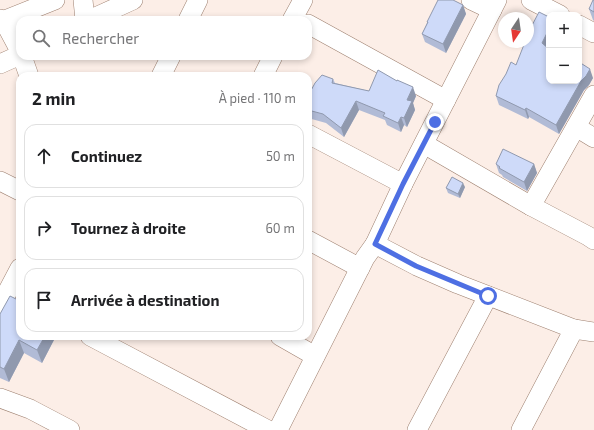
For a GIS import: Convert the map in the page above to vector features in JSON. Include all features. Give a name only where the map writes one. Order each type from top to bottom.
[{"type":"street","points":[[16,46],[1,21],[55,0]]},
{"type":"street","points":[[83,0],[85,16]]},
{"type":"street","points":[[99,16],[133,0]]},
{"type":"street","points":[[190,16],[198,0]]},
{"type":"street","points":[[300,16],[303,0]]},
{"type":"street","points":[[278,430],[365,258],[375,244],[403,184],[495,5],[471,0]]},
{"type":"street","points":[[531,0],[554,12]]},
{"type":"street","points":[[312,27],[446,100]]},
{"type":"street","points":[[582,27],[594,33]]},
{"type":"street","points":[[0,64],[16,56]]},
{"type":"street","points":[[23,60],[28,72]]},
{"type":"street","points":[[163,72],[169,60]]},
{"type":"street","points":[[265,72],[271,60]]},
{"type":"street","points":[[531,206],[594,95]]},
{"type":"street","points":[[576,127],[594,138]]},
{"type":"street","points":[[312,136],[403,184]]},
{"type":"street","points":[[424,144],[531,206],[594,240]]},
{"type":"street","points":[[0,181],[16,189]]},
{"type":"street","points":[[312,242],[360,268]]},
{"type":"street","points":[[375,244],[416,266],[488,296],[574,329],[594,332]]},
{"type":"street","points":[[7,298],[16,277]]},
{"type":"street","points":[[417,430],[488,296]]},
{"type":"street","points":[[521,430],[574,329]]},
{"type":"street","points":[[98,340],[268,430]]},
{"type":"street","points":[[287,340],[315,356]]},
{"type":"street","points":[[0,398],[30,409],[68,430]]},
{"type":"building","points":[[438,0],[453,0],[463,5],[443,44],[422,34]]},
{"type":"building","points":[[594,0],[594,12],[589,9]]},
{"type":"building","points":[[539,12],[546,16],[546,35],[542,43],[546,46],[546,84],[579,84],[556,125],[526,108],[525,110],[496,96],[499,85],[511,62],[516,65],[523,48],[534,48],[534,22]]},
{"type":"building","points":[[582,64],[590,69],[582,80]]},
{"type":"building","points":[[378,70],[397,81],[413,87],[407,100],[412,101],[404,118],[401,117],[398,123],[383,116],[385,113],[356,101],[341,128],[323,114],[312,111],[312,89],[322,75],[333,79],[332,83],[369,91]]},
{"type":"building","points":[[503,149],[534,164],[524,182],[499,168],[500,167],[496,164]]},
{"type":"building","points":[[452,177],[463,183],[458,194],[446,188]]},
{"type":"building","points":[[10,296],[16,299],[16,340],[19,340],[4,369],[0,367],[0,314]]},
{"type":"building","points":[[19,340],[43,340],[37,350]]},
{"type":"route","points":[[435,122],[403,184],[375,244],[416,266],[488,296]]}]
